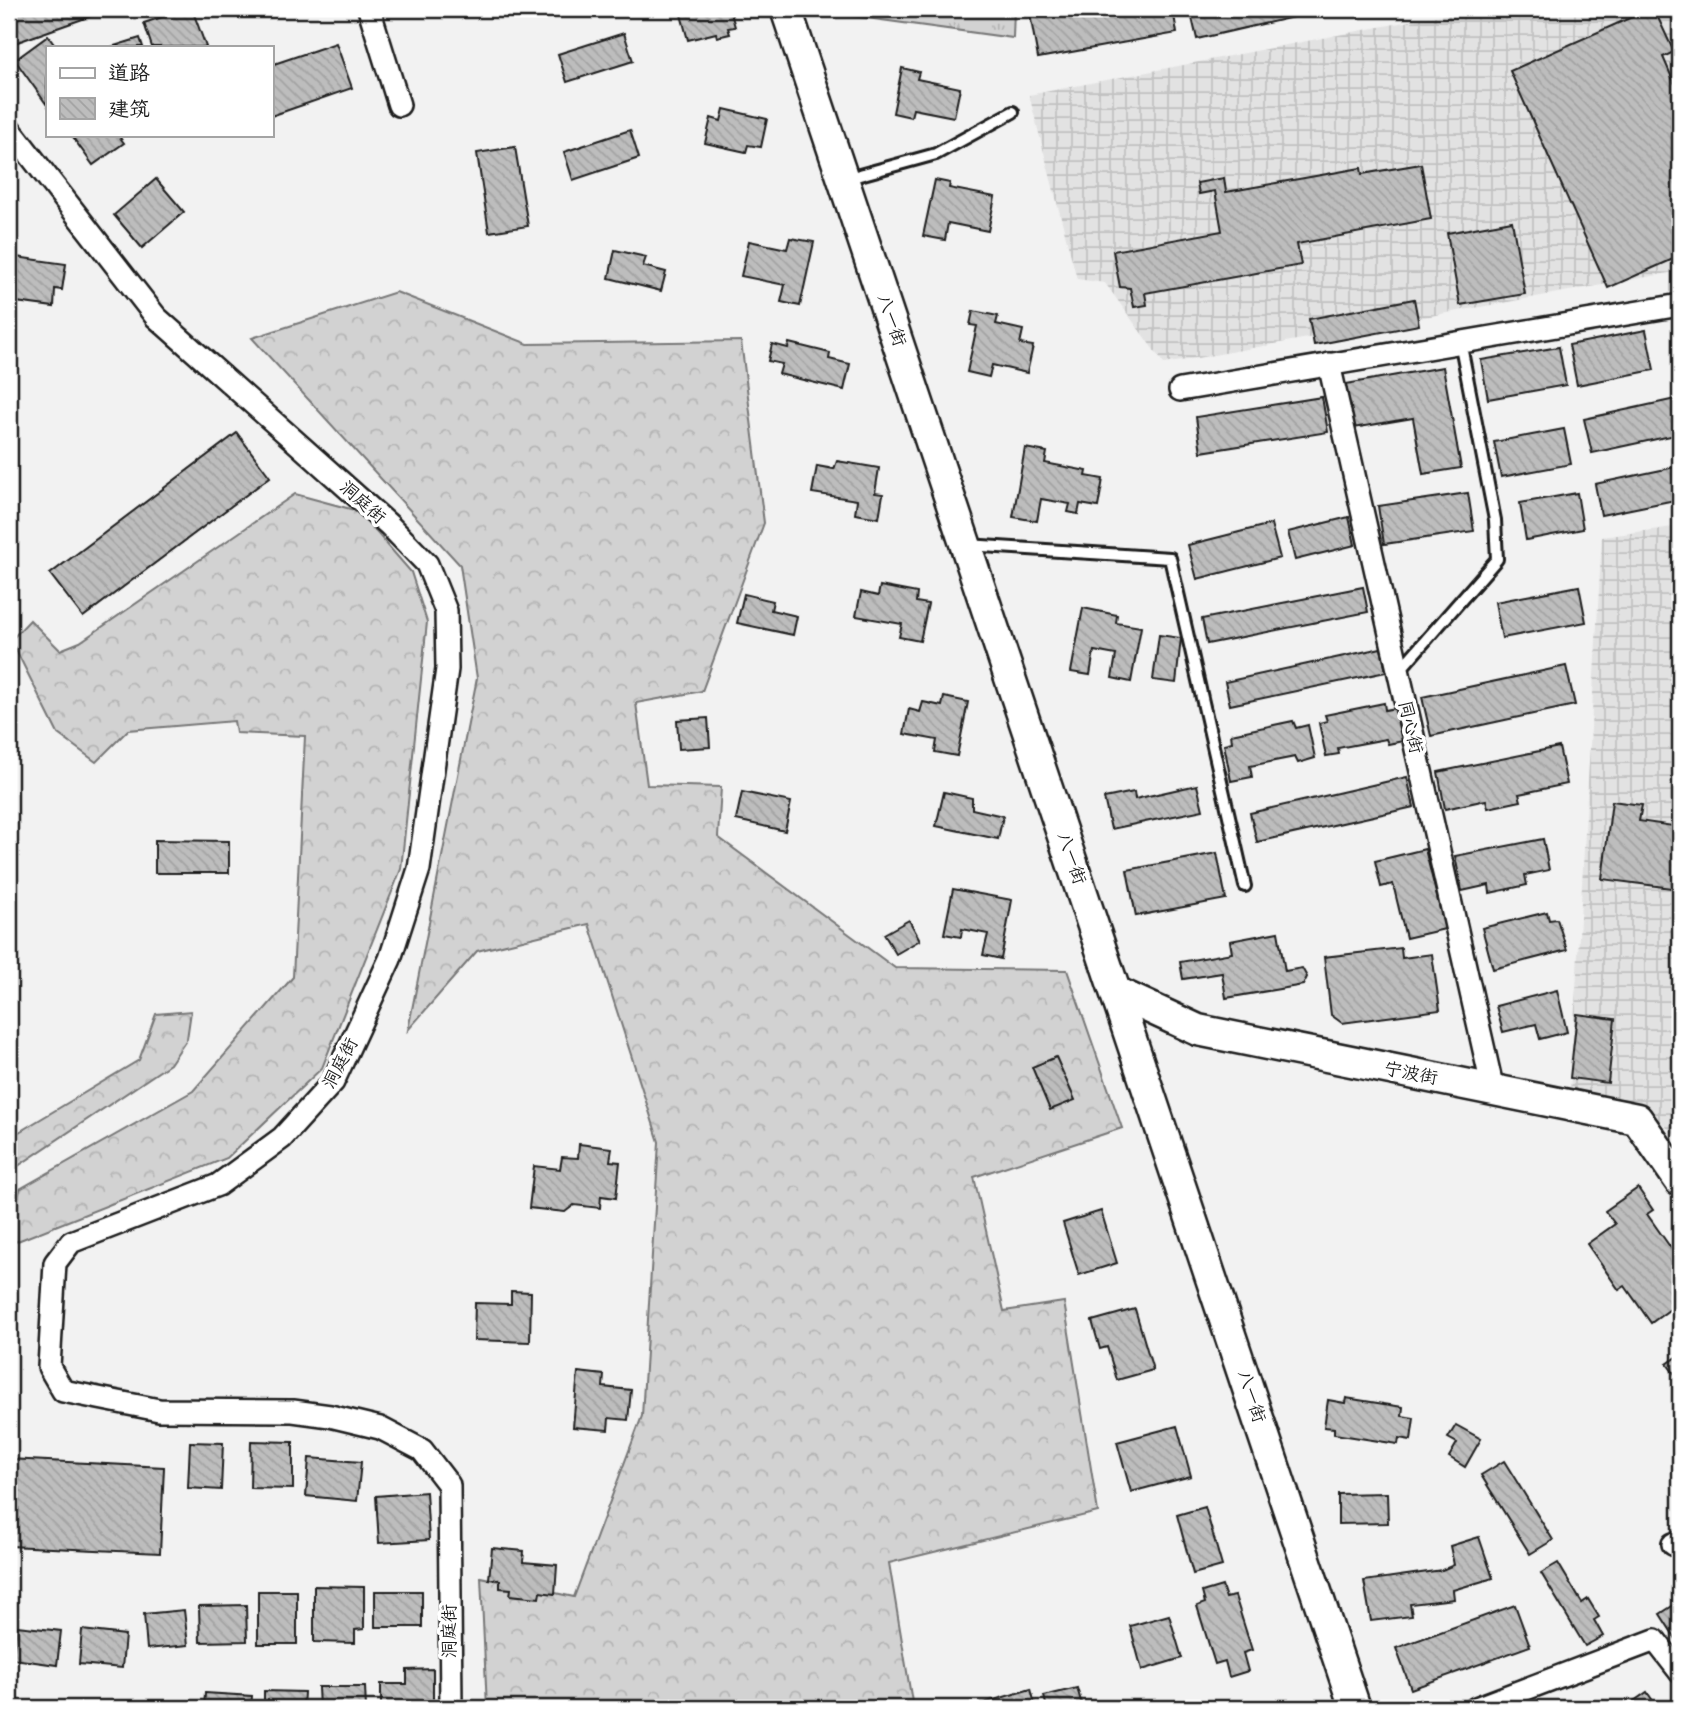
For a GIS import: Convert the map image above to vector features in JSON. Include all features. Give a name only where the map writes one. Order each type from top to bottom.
[{"type":"street","points":[[369,9],[399,105]]},
{"type":"street","name":"八一街","points":[[786,9],[1118,993],[1355,1708]]},
{"type":"street","name":"洞庭街","points":[[9,128],[156,317],[389,525],[427,564],[446,611],[447,669],[419,869],[390,959],[334,1082],[282,1138],[218,1185],[71,1242],[55,1264],[49,1367],[62,1391],[159,1410],[293,1411],[330,1416],[380,1429],[422,1450],[449,1485],[451,1708]]},
{"type":"street","points":[[1180,390],[1680,305]]},
{"type":"street","name":"同心街","points":[[1329,364],[1493,1090]]},
{"type":"street","name":"宁波街","points":[[1118,993],[1198,1030],[1637,1119],[1680,1181]]},
{"type":"street","points":[[1476,1708],[1655,1640],[1680,1672]]},
{"type":"lane","points":[[845,179],[936,154],[1013,111]]},
{"type":"lane","points":[[1398,672],[1497,559],[1495,520],[1460,341]]},
{"type":"lane","points":[[967,545],[1170,558],[1245,886]]},
{"type":"shaded area","points":[[1456,9],[1680,9],[1680,271],[1164,364],[1105,283],[1077,279],[1029,95],[1441,15]]},
{"type":"shaded area","points":[[1680,526],[1680,1140],[1639,1102],[1570,1093],[1602,537]]},
{"type":"green space","points":[[815,9],[1014,9],[1013,38],[816,11]]},
{"type":"green space","points":[[396,292],[528,344],[741,341],[764,523],[702,691],[636,703],[647,785],[721,787],[718,837],[895,968],[1067,970],[1122,1128],[974,1177],[1004,1311],[1064,1302],[1098,1512],[889,1563],[913,1708],[487,1708],[481,1577],[574,1597],[642,1416],[659,1142],[589,924],[477,951],[408,1030],[477,678],[460,565],[252,338]]},
{"type":"green space","points":[[295,494],[358,511],[411,572],[427,622],[401,869],[322,1068],[227,1158],[15,1242],[14,1219],[20,1189],[193,1091],[293,977],[305,736],[236,733],[234,721],[128,730],[96,762],[58,734],[11,640],[30,620],[60,650],[80,642]]},
{"type":"green space","points":[[191,1011],[187,1039],[170,1064],[9,1172],[9,1138],[139,1060],[156,1014]]},
{"type":"building","points":[[24,9],[111,9],[9,45],[9,14]]},
{"type":"building","points":[[192,9],[206,46],[152,46],[144,23]]},
{"type":"building","points":[[730,9],[735,27],[728,28],[730,34],[717,37],[716,33],[688,40],[680,11]]},
{"type":"building","points":[[1029,9],[1173,9],[1177,33],[1038,58]]},
{"type":"building","points":[[1190,9],[1310,9],[1311,13],[1197,39]]},
{"type":"building","points":[[1654,9],[1674,52],[1663,57],[1680,96],[1680,256],[1608,288],[1510,71]]},
{"type":"building","points":[[624,33],[633,61],[567,82],[558,54]]},
{"type":"building","points":[[48,36],[55,46],[46,46],[46,104],[15,60]]},
{"type":"building","points":[[140,38],[143,46],[114,46]]},
{"type":"building","points":[[336,43],[352,88],[273,115],[273,64]]},
{"type":"building","points":[[902,68],[919,72],[917,79],[960,88],[954,117],[913,109],[911,117],[893,113]]},
{"type":"building","points":[[724,109],[767,119],[761,147],[748,145],[746,152],[705,143],[711,118],[721,121]]},
{"type":"building","points":[[630,130],[639,158],[573,180],[564,152]]},
{"type":"building","points":[[72,136],[119,136],[124,143],[93,165]]},
{"type":"building","points":[[515,147],[528,226],[489,232],[477,153]]},
{"type":"building","points":[[1421,164],[1431,219],[1297,244],[1301,265],[1145,293],[1147,305],[1134,307],[1130,288],[1120,287],[1113,251],[1222,231],[1215,191],[1199,194],[1197,183],[1224,178],[1226,192],[1361,168],[1362,174]]},
{"type":"building","points":[[156,179],[184,212],[142,248],[114,215]]},
{"type":"building","points":[[935,180],[950,183],[949,188],[995,197],[988,231],[948,223],[945,240],[923,236]]},
{"type":"building","points":[[1512,221],[1525,294],[1460,305],[1447,233]]},
{"type":"building","points":[[790,238],[814,242],[800,306],[781,302],[785,285],[741,276],[749,241],[787,249]]},
{"type":"building","points":[[615,250],[646,257],[643,266],[666,272],[661,291],[609,278]]},
{"type":"building","points":[[9,256],[66,264],[62,290],[55,289],[54,307],[9,301]]},
{"type":"building","points":[[1414,299],[1419,325],[1314,345],[1309,319]]},
{"type":"building","points":[[973,311],[998,316],[996,324],[1023,330],[1020,344],[1033,346],[1027,373],[992,365],[989,377],[967,372],[977,326],[970,325]]},
{"type":"building","points":[[1646,330],[1654,370],[1577,385],[1569,345]]},
{"type":"building","points":[[789,343],[830,353],[829,359],[850,364],[844,390],[779,374],[782,364],[768,361],[772,344],[788,348]]},
{"type":"building","points":[[1559,347],[1566,385],[1488,399],[1481,360]]},
{"type":"building","points":[[1443,367],[1461,468],[1423,474],[1413,418],[1353,428],[1346,384]]},
{"type":"building","points":[[1322,397],[1328,432],[1201,452],[1196,417]]},
{"type":"building","points":[[1680,398],[1680,434],[1592,453],[1584,419]]},
{"type":"building","points":[[1564,429],[1571,464],[1501,477],[1494,442]]},
{"type":"building","points":[[237,433],[270,477],[83,617],[50,574]]},
{"type":"building","points":[[1025,448],[1047,452],[1045,463],[1087,471],[1086,476],[1103,479],[1098,507],[1080,504],[1078,514],[1068,512],[1070,504],[1041,499],[1037,521],[1013,517]]},
{"type":"building","points":[[837,461],[879,468],[875,493],[883,494],[879,518],[855,514],[857,500],[812,493],[817,466],[834,469]]},
{"type":"building","points":[[1680,466],[1680,499],[1601,515],[1595,484]]},
{"type":"building","points":[[1468,493],[1474,531],[1384,544],[1378,506]]},
{"type":"building","points":[[1577,493],[1583,529],[1526,540],[1520,503]]},
{"type":"building","points":[[1349,517],[1355,545],[1295,560],[1288,532]]},
{"type":"building","points":[[1271,524],[1280,558],[1197,579],[1188,545]]},
{"type":"building","points":[[880,586],[917,593],[916,602],[928,604],[920,641],[899,637],[902,624],[856,616],[861,592],[878,596]]},
{"type":"building","points":[[1579,586],[1586,622],[1502,638],[1495,602]]},
{"type":"building","points":[[1363,587],[1368,612],[1207,644],[1202,619]]},
{"type":"building","points":[[744,594],[773,601],[771,610],[797,616],[793,635],[737,623]]},
{"type":"building","points":[[1083,608],[1117,615],[1116,623],[1141,627],[1131,682],[1112,678],[1116,655],[1094,651],[1090,675],[1071,672]]},
{"type":"building","points":[[1159,635],[1181,638],[1176,683],[1153,680]]},
{"type":"building","points":[[1381,648],[1386,672],[1230,705],[1225,682]]},
{"type":"building","points":[[1566,666],[1575,705],[1431,736],[1422,697]]},
{"type":"building","points":[[944,697],[968,702],[957,756],[935,752],[937,740],[904,734],[909,709],[920,712],[923,702],[942,706]]},
{"type":"building","points":[[1384,703],[1385,710],[1396,708],[1403,741],[1388,744],[1386,739],[1338,748],[1339,754],[1326,756],[1319,723],[1327,721],[1325,715]]},
{"type":"building","points":[[708,718],[710,747],[679,749],[677,720]]},
{"type":"building","points":[[1293,721],[1296,728],[1308,725],[1315,758],[1298,763],[1295,757],[1250,766],[1252,777],[1231,781],[1224,744],[1232,742],[1231,734]]},
{"type":"building","points":[[1559,747],[1567,784],[1519,794],[1521,801],[1488,808],[1486,800],[1445,809],[1438,772]]},
{"type":"building","points":[[1407,777],[1414,807],[1257,842],[1250,813]]},
{"type":"building","points":[[1197,785],[1203,810],[1111,829],[1104,798],[1134,792],[1135,799]]},
{"type":"building","points":[[742,792],[791,802],[785,831],[736,820]]},
{"type":"building","points":[[944,792],[972,798],[972,809],[1003,816],[998,839],[936,826]]},
{"type":"building","points":[[1612,801],[1642,805],[1639,821],[1680,827],[1680,889],[1602,879]]},
{"type":"building","points":[[1543,839],[1549,870],[1525,875],[1527,885],[1490,893],[1489,885],[1462,891],[1455,856]]},
{"type":"building","points":[[155,840],[229,841],[229,873],[155,873]]},
{"type":"building","points":[[1425,849],[1445,929],[1406,938],[1393,884],[1381,887],[1375,861]]},
{"type":"building","points":[[1217,853],[1226,899],[1136,916],[1127,870]]},
{"type":"building","points":[[953,889],[1012,900],[1001,959],[983,955],[988,934],[962,929],[961,937],[944,934]]},
{"type":"building","points":[[1547,912],[1549,920],[1557,919],[1567,950],[1493,969],[1482,928]]},
{"type":"building","points":[[909,920],[920,940],[896,954],[884,934]]},
{"type":"building","points":[[1278,932],[1285,971],[1302,968],[1307,977],[1303,985],[1226,998],[1222,973],[1183,979],[1180,962],[1232,953],[1230,941]]},
{"type":"building","points":[[1401,948],[1402,958],[1432,954],[1440,1010],[1342,1023],[1331,1015],[1324,957]]},
{"type":"building","points":[[1557,990],[1567,1032],[1540,1039],[1536,1024],[1503,1032],[1496,1006]]},
{"type":"building","points":[[1577,1014],[1615,1019],[1608,1083],[1570,1078]]},
{"type":"building","points":[[1056,1057],[1075,1100],[1050,1110],[1032,1067]]},
{"type":"building","points":[[579,1144],[612,1148],[610,1161],[620,1162],[616,1198],[601,1196],[600,1208],[574,1205],[565,1212],[529,1208],[534,1166],[560,1169],[562,1157],[578,1158]]},
{"type":"building","points":[[1638,1188],[1653,1210],[1647,1214],[1680,1261],[1680,1266],[1675,1270],[1680,1277],[1680,1302],[1651,1323],[1625,1286],[1619,1290],[1587,1244],[1615,1224],[1605,1211]]},
{"type":"building","points":[[1101,1211],[1117,1263],[1079,1275],[1063,1223]]},
{"type":"building","points":[[511,1291],[531,1292],[530,1342],[474,1340],[475,1303],[511,1304]]},
{"type":"building","points":[[1135,1309],[1153,1370],[1117,1380],[1107,1347],[1100,1349],[1092,1321]]},
{"type":"building","points":[[1680,1355],[1680,1381],[1667,1364]]},
{"type":"building","points":[[578,1372],[604,1375],[603,1387],[631,1390],[628,1420],[609,1418],[608,1430],[573,1427]]},
{"type":"building","points":[[1346,1398],[1403,1407],[1402,1416],[1414,1418],[1411,1440],[1399,1438],[1398,1444],[1334,1434],[1334,1428],[1324,1427],[1328,1400],[1345,1403]]},
{"type":"building","points":[[1456,1425],[1481,1439],[1465,1467],[1449,1457],[1457,1443],[1448,1438]]},
{"type":"building","points":[[1177,1426],[1191,1476],[1131,1492],[1117,1442]]},
{"type":"building","points":[[251,1441],[293,1442],[293,1489],[250,1488]]},
{"type":"building","points":[[190,1442],[223,1443],[221,1490],[188,1488]]},
{"type":"building","points":[[309,1458],[361,1462],[357,1501],[306,1496]]},
{"type":"building","points":[[9,1459],[164,1467],[160,1553],[9,1546]]},
{"type":"building","points":[[1504,1461],[1553,1540],[1530,1554],[1481,1475]]},
{"type":"building","points":[[426,1492],[429,1540],[379,1543],[376,1496]]},
{"type":"building","points":[[1387,1493],[1388,1523],[1338,1524],[1338,1494]]},
{"type":"building","points":[[1205,1507],[1222,1566],[1193,1574],[1177,1515]]},
{"type":"building","points":[[1479,1537],[1493,1578],[1453,1590],[1454,1599],[1410,1604],[1412,1616],[1371,1621],[1364,1581],[1442,1570],[1454,1565],[1450,1546]]},
{"type":"building","points":[[492,1548],[524,1551],[523,1562],[557,1565],[555,1594],[540,1592],[539,1598],[510,1595],[511,1589],[500,1588],[500,1580],[489,1579]]},
{"type":"building","points":[[1558,1563],[1582,1603],[1588,1599],[1599,1617],[1594,1620],[1603,1636],[1585,1646],[1541,1573]]},
{"type":"building","points":[[314,1586],[364,1587],[364,1629],[355,1630],[355,1643],[314,1642]]},
{"type":"building","points":[[1222,1586],[1226,1598],[1235,1596],[1252,1650],[1243,1653],[1248,1671],[1229,1677],[1225,1661],[1215,1664],[1197,1606],[1205,1603],[1202,1592]]},
{"type":"building","points":[[258,1591],[297,1591],[297,1644],[258,1644]]},
{"type":"building","points":[[375,1591],[422,1591],[422,1627],[375,1627]]},
{"type":"building","points":[[1680,1601],[1680,1645],[1660,1614]]},
{"type":"building","points":[[246,1605],[247,1641],[200,1642],[199,1606]]},
{"type":"building","points":[[1515,1605],[1530,1646],[1411,1689],[1396,1648]]},
{"type":"building","points":[[184,1610],[188,1645],[147,1649],[144,1614]]},
{"type":"building","points":[[1169,1615],[1182,1658],[1142,1670],[1130,1626]]},
{"type":"building","points":[[17,1626],[61,1631],[57,1665],[13,1659]]},
{"type":"building","points":[[82,1630],[125,1635],[122,1668],[79,1664]]},
{"type":"building","points":[[433,1669],[433,1708],[381,1708],[381,1684],[407,1684],[407,1670]]},
{"type":"building","points":[[318,1687],[365,1687],[366,1708],[319,1708]]},
{"type":"building","points":[[1077,1688],[1083,1708],[1047,1708],[1044,1696]]},
{"type":"building","points":[[1031,1689],[1036,1708],[981,1708],[980,1704]]},
{"type":"building","points":[[264,1691],[304,1692],[303,1708],[264,1708]]},
{"type":"building","points":[[1647,1692],[1658,1708],[1624,1708]]},
{"type":"building","points":[[205,1693],[252,1696],[251,1708],[204,1708]]}]
